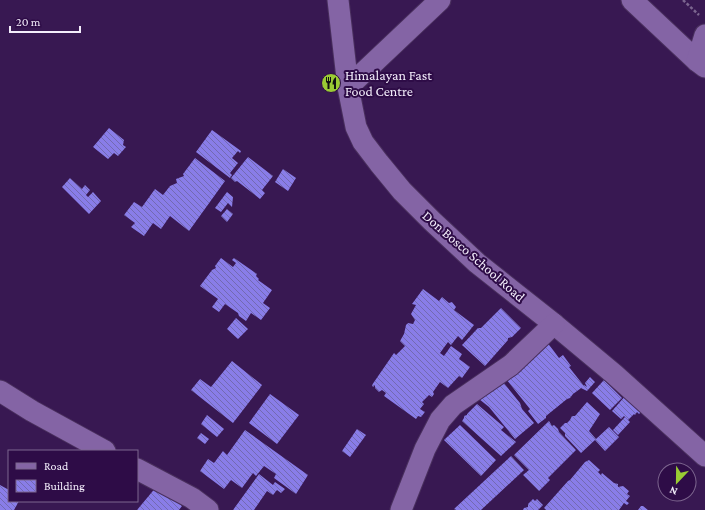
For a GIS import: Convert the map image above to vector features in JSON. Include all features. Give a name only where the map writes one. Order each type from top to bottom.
[{"type":"street","name":"Don Bosco School Road","points":[[338,0],[348,87],[356,126],[363,142],[402,190],[432,221],[477,263],[614,374],[705,456]]},
{"type":"street","points":[[348,87],[440,0]]},
{"type":"street","points":[[632,0],[701,64]]},
{"type":"street","points":[[701,64],[702,25]]},
{"type":"street","points":[[401,510],[425,449],[440,420],[453,405],[511,365],[554,324]]},
{"type":"street","points":[[0,391],[32,411],[103,450]]},
{"type":"street","points":[[138,470],[192,498],[208,510]]},
{"type":"path","points":[[683,0],[702,25]]},
{"type":"building","points":[[109,128],[124,140],[123,145],[126,147],[118,156],[114,153],[108,159],[93,147]]},
{"type":"building","points":[[212,130],[241,151],[240,153],[238,151],[232,158],[238,163],[230,173],[232,175],[230,178],[196,152]]},
{"type":"building","points":[[248,157],[273,176],[262,190],[265,193],[260,199],[231,178]]},
{"type":"building","points":[[195,158],[225,181],[189,231],[170,216],[161,229],[153,223],[144,236],[131,227],[135,223],[124,215],[134,202],[142,207],[155,189],[163,195],[170,186],[177,183],[176,179],[184,176],[183,174]]},
{"type":"building","points":[[283,169],[296,178],[288,191],[275,182]]},
{"type":"building","points":[[70,178],[82,189],[85,185],[90,190],[86,195],[88,197],[93,192],[101,201],[89,214],[62,187]]},
{"type":"building","points":[[227,192],[233,197],[232,207],[228,203],[221,212],[215,208]]},
{"type":"building","points":[[227,209],[233,214],[227,222],[221,216]]},
{"type":"building","points":[[221,258],[233,267],[236,263],[232,260],[234,258],[257,274],[256,276],[259,279],[258,280],[272,290],[263,303],[270,308],[261,320],[251,313],[246,321],[225,304],[219,312],[212,307],[218,299],[200,286],[212,270],[216,268],[215,266]]},
{"type":"building","points":[[423,289],[439,301],[442,297],[449,303],[452,302],[456,307],[454,310],[474,325],[462,340],[458,336],[451,345],[448,342],[440,353],[444,356],[451,346],[462,354],[459,359],[470,367],[462,378],[459,376],[448,388],[440,382],[433,392],[434,394],[432,397],[429,395],[422,402],[424,404],[420,409],[425,412],[421,417],[418,416],[416,419],[384,396],[386,393],[382,390],[379,392],[375,388],[375,385],[373,387],[372,385],[394,353],[396,355],[405,346],[400,341],[404,334],[406,325],[408,323],[413,324],[415,320],[411,314],[416,305],[412,304]]},
{"type":"building","points":[[501,308],[521,328],[512,337],[508,338],[508,340],[485,366],[462,345],[478,328],[481,328]]},
{"type":"building","points":[[236,318],[248,329],[238,339],[227,329]]},
{"type":"building","points":[[544,338],[559,358],[563,355],[571,366],[569,367],[584,386],[538,424],[528,411],[530,409],[502,374]]},
{"type":"building","points":[[232,361],[262,385],[233,423],[191,390],[200,379],[211,387]]},
{"type":"building","points":[[499,377],[534,423],[515,439],[489,407],[479,399]]},
{"type":"building","points":[[590,377],[595,382],[587,391],[581,388],[584,385],[587,387],[585,383]]},
{"type":"building","points":[[604,380],[622,398],[610,410],[592,393]]},
{"type":"building","points":[[270,394],[299,415],[277,444],[249,423]]},
{"type":"building","points":[[627,394],[644,409],[639,414],[637,412],[635,415],[634,414],[628,420],[624,416],[621,419],[612,411]]},
{"type":"building","points":[[587,402],[600,414],[589,431],[596,439],[609,427],[619,437],[605,451],[595,440],[581,453],[565,436],[565,433],[560,428],[570,420],[572,416],[575,416]]},
{"type":"building","points":[[477,404],[504,427],[501,430],[516,442],[501,456],[462,421],[464,416],[467,415]]},
{"type":"building","points":[[207,415],[224,429],[217,437],[201,424]]},
{"type":"building","points":[[625,417],[630,422],[618,435],[613,430]]},
{"type":"building","points":[[549,421],[552,426],[554,425],[558,429],[576,450],[548,478],[550,480],[539,491],[523,475],[529,470],[514,455]]},
{"type":"building","points":[[460,425],[496,460],[481,476],[444,440]]},
{"type":"building","points":[[357,429],[366,435],[350,457],[342,451]]},
{"type":"building","points":[[245,430],[308,475],[296,494],[274,478],[276,474],[264,466],[256,476],[253,473],[242,488],[231,480],[224,489],[200,471],[208,459],[214,463],[223,451],[227,455]]},
{"type":"building","points":[[201,433],[209,439],[205,444],[197,438]]},
{"type":"building","points":[[511,456],[524,470],[481,510],[454,509]]},
{"type":"building","points":[[589,460],[600,470],[598,472],[601,475],[602,473],[614,483],[618,484],[618,487],[623,486],[629,491],[627,494],[630,496],[626,501],[629,503],[627,505],[624,503],[619,510],[546,510],[544,508],[585,462]]},
{"type":"building","points":[[259,474],[273,485],[275,482],[285,489],[281,493],[277,490],[273,495],[267,491],[254,510],[233,510]]},
{"type":"building","points":[[0,485],[8,489],[8,502],[18,502],[14,510],[0,510]]},
{"type":"building","points":[[157,486],[182,506],[179,510],[137,510]]},
{"type":"building","points":[[533,499],[535,501],[537,499],[543,505],[538,510],[523,510],[524,508],[528,507],[528,504]]},
{"type":"building","points":[[641,506],[643,506],[648,510],[638,510]]},
{"type":"place","name":"Himalayan Fast Food Centre","points":[[331,83]]}]
